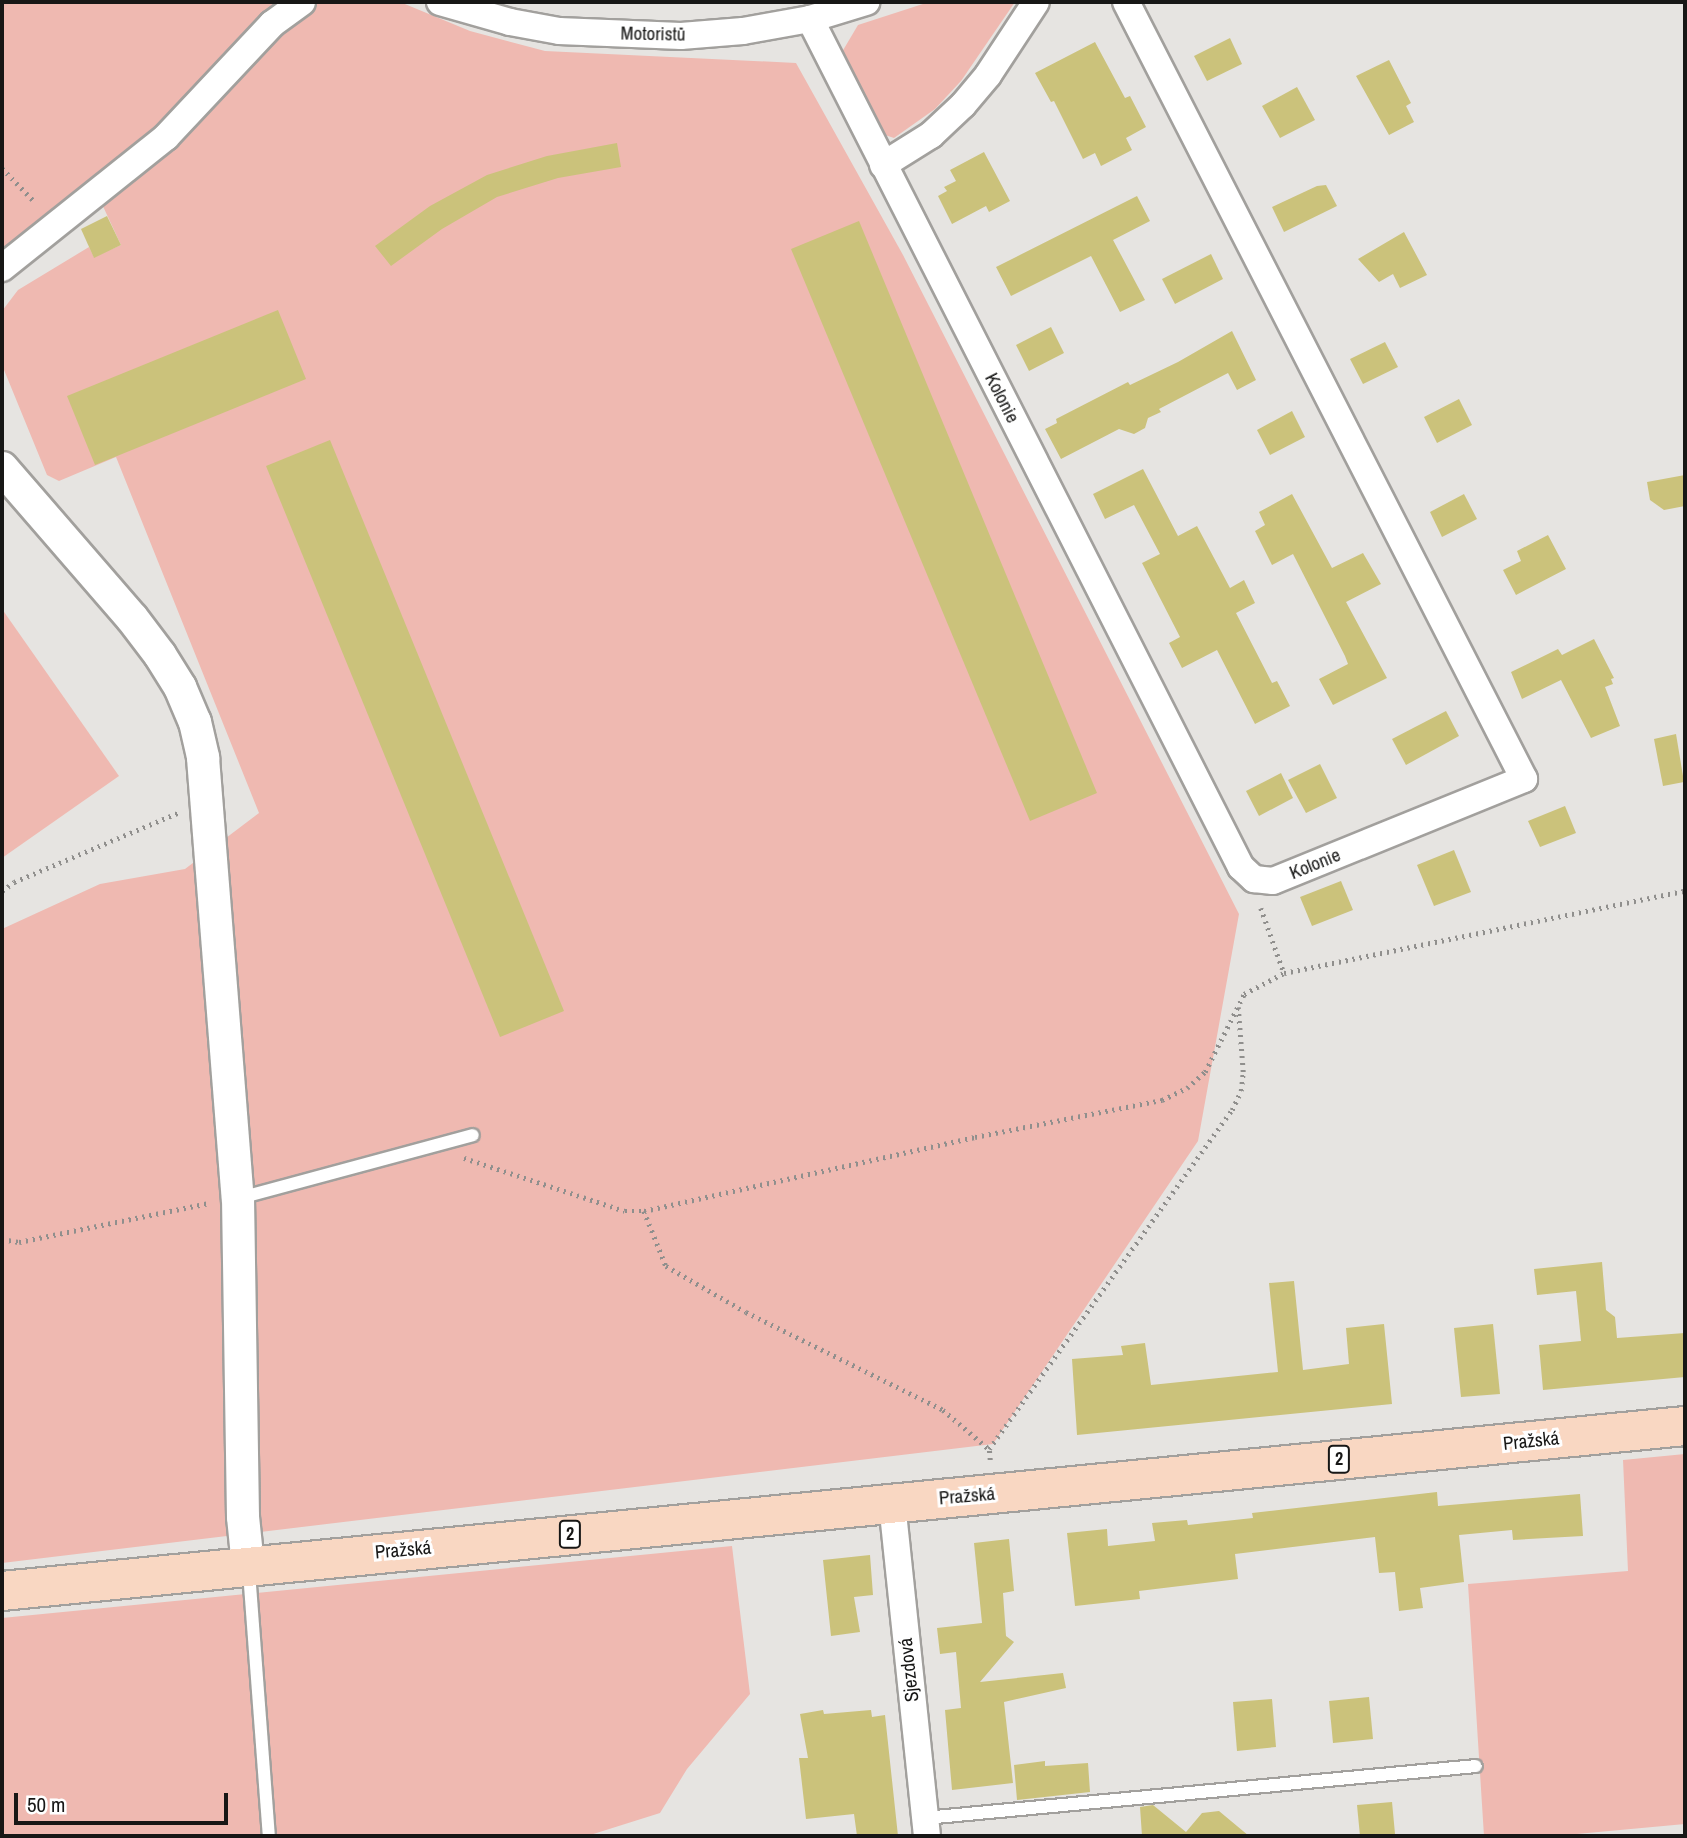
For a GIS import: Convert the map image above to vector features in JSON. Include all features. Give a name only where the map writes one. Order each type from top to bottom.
[{"type":"main road","name":"Pražská","points":[[248,1565],[1685,1426]]},
{"type":"main road","name":"2","points":[[2,1591],[248,1565]]},
{"type":"street","points":[[2,268],[166,136],[272,24],[302,2]]},
{"type":"street","name":"Motoristů","points":[[440,2],[510,22],[559,31],[681,36],[743,31],[810,19],[866,2]]},
{"type":"street","points":[[810,19],[883,165],[931,135],[964,105],[988,75],[1037,2]]},
{"type":"street","name":"Kolonie","points":[[883,165],[1247,875],[1264,882],[1273,881],[1524,779],[1126,2]]},
{"type":"street","points":[[2,468],[146,636],[180,687],[195,722],[207,796],[238,1198],[243,1517],[248,1565]]},
{"type":"street","name":"Sjezdová","points":[[892,1503],[926,1827]]},
{"type":"lane","points":[[238,1198],[473,1135]]},
{"type":"lane","points":[[248,1565],[269,1836]]},
{"type":"lane","points":[[926,1827],[1476,1766]]},
{"type":"path","points":[[2,168],[33,200]]},
{"type":"path","points":[[2,891],[14,882],[163,822]]},
{"type":"path","points":[[419,1150],[449,1153],[625,1211],[644,1211],[975,1137],[1162,1100],[1186,1088],[1205,1072],[1244,994],[1284,973],[1685,891]]},
{"type":"path","points":[[1265,920],[1284,973]]},
{"type":"path","points":[[993,1493],[989,1449],[1232,1110],[1241,1091],[1243,1072],[1237,1006]]},
{"type":"path","points":[[2,1239],[19,1242],[148,1213],[238,1198]]},
{"type":"path","points":[[644,1211],[666,1266],[746,1312],[943,1409],[989,1449]]},
{"type":"shaded area","points":[[2,2],[400,2],[470,31],[545,51],[796,63],[903,255],[1239,914],[1198,1141],[993,1444],[2,1563],[2,929],[100,884],[185,869],[259,813],[116,457],[59,481],[47,475],[2,365],[2,311],[18,290],[89,247],[94,257],[121,245],[101,202],[2,256]]},
{"type":"shaded area","points":[[929,2],[1015,2],[961,81],[935,109],[894,138],[885,135],[842,52],[858,25]]},
{"type":"shaded area","points":[[2,609],[119,776],[2,858]]},
{"type":"shaded area","points":[[1685,1454],[1685,1824],[1555,1836],[1484,1836],[1468,1584],[1628,1571],[1623,1460]]},
{"type":"shaded area","points":[[732,1546],[750,1694],[687,1769],[660,1813],[587,1836],[2,1836],[2,1618]]},
{"type":"building","points":[[1230,38],[1242,64],[1207,81],[1194,56]]},
{"type":"building","points":[[1095,42],[1125,98],[1130,96],[1146,127],[1126,138],[1132,150],[1101,166],[1095,153],[1083,159],[1054,101],[1051,102],[1035,73]]},
{"type":"building","points":[[1389,60],[1411,103],[1406,106],[1414,122],[1389,135],[1356,76]]},
{"type":"building","points":[[1297,87],[1315,120],[1280,138],[1262,106]]},
{"type":"building","points":[[617,143],[621,167],[558,178],[497,197],[442,229],[391,266],[375,246],[430,206],[487,175],[547,156]]},
{"type":"building","points":[[984,152],[1010,201],[989,212],[986,206],[952,224],[938,196],[947,191],[944,187],[956,181],[950,170]]},
{"type":"building","points":[[1326,185],[1337,206],[1284,232],[1272,207],[1317,186]]},
{"type":"building","points":[[1137,196],[1150,221],[1113,240],[1145,300],[1120,312],[1091,256],[1011,296],[996,267]]},
{"type":"building","points":[[107,216],[121,245],[94,258],[81,229]]},
{"type":"building","points":[[859,221],[1097,793],[1030,821],[791,249]]},
{"type":"building","points":[[1404,232],[1427,275],[1400,288],[1393,274],[1379,282],[1358,259]]},
{"type":"building","points":[[1211,254],[1223,279],[1175,304],[1162,279]]},
{"type":"building","points":[[278,310],[306,379],[95,465],[67,396]]},
{"type":"building","points":[[1051,327],[1064,353],[1029,371],[1016,345]]},
{"type":"building","points":[[1232,331],[1256,380],[1237,390],[1228,373],[1159,409],[1161,412],[1148,418],[1145,428],[1134,434],[1119,429],[1061,459],[1045,429],[1057,423],[1056,419],[1128,382],[1130,385],[1178,362]]},
{"type":"building","points":[[1385,342],[1398,367],[1363,384],[1350,359]]},
{"type":"building","points":[[1459,399],[1472,425],[1437,443],[1424,417]]},
{"type":"building","points":[[1292,411],[1305,437],[1270,455],[1257,430]]},
{"type":"building","points":[[330,440],[564,1011],[500,1037],[266,466]]},
{"type":"building","points":[[1143,469],[1178,536],[1197,526],[1230,588],[1244,580],[1255,603],[1236,613],[1272,683],[1277,681],[1290,706],[1255,724],[1217,650],[1182,668],[1169,643],[1180,637],[1142,563],[1160,554],[1134,505],[1105,519],[1093,494]]},
{"type":"building","points":[[1685,475],[1685,506],[1664,510],[1650,500],[1647,482]]},
{"type":"building","points":[[1292,494],[1332,568],[1363,553],[1381,584],[1346,602],[1387,678],[1333,705],[1319,679],[1348,664],[1345,656],[1293,554],[1272,565],[1255,531],[1265,525],[1259,512]]},
{"type":"building","points":[[1464,494],[1477,519],[1442,537],[1430,512]]},
{"type":"building","points":[[1548,535],[1566,569],[1516,595],[1503,570],[1521,561],[1517,551]]},
{"type":"building","points":[[1594,639],[1614,678],[1611,679],[1613,684],[1605,687],[1620,726],[1591,738],[1561,680],[1522,699],[1511,672],[1558,649],[1562,655]]},
{"type":"building","points":[[1446,711],[1459,736],[1406,765],[1392,739]]},
{"type":"building","points":[[1676,734],[1684,782],[1663,786],[1654,739]]},
{"type":"building","points":[[1320,764],[1337,798],[1306,813],[1288,780]]},
{"type":"building","points":[[1281,773],[1293,798],[1259,816],[1246,791]]},
{"type":"building","points":[[1565,806],[1576,833],[1540,847],[1528,821]]},
{"type":"building","points":[[1454,850],[1471,892],[1434,906],[1417,865]]},
{"type":"building","points":[[1341,881],[1353,910],[1312,926],[1300,897]]},
{"type":"building","points":[[1602,1262],[1606,1310],[1615,1317],[1617,1338],[1685,1333],[1685,1377],[1543,1390],[1539,1345],[1581,1341],[1576,1291],[1537,1295],[1534,1269]]},
{"type":"building","points":[[1294,1281],[1303,1370],[1349,1364],[1346,1328],[1384,1324],[1392,1404],[1077,1435],[1072,1359],[1123,1355],[1121,1346],[1145,1343],[1151,1385],[1278,1372],[1269,1283]]},
{"type":"building","points":[[1493,1324],[1500,1394],[1461,1397],[1454,1328]]},
{"type":"building","points":[[1437,1492],[1438,1506],[1580,1494],[1583,1536],[1513,1540],[1512,1530],[1459,1535],[1464,1582],[1420,1588],[1423,1608],[1399,1611],[1395,1572],[1379,1573],[1375,1537],[1235,1554],[1238,1579],[1139,1591],[1140,1599],[1075,1606],[1067,1533],[1107,1529],[1108,1546],[1155,1541],[1152,1523],[1187,1520],[1188,1525],[1253,1518],[1252,1513]]},
{"type":"building","points":[[1009,1539],[1014,1591],[1003,1593],[1006,1636],[1014,1642],[980,1682],[1063,1673],[1066,1688],[1004,1702],[1013,1783],[952,1790],[945,1710],[961,1708],[956,1652],[940,1654],[937,1628],[982,1623],[974,1543]]},
{"type":"building","points":[[870,1555],[873,1595],[854,1597],[860,1632],[831,1636],[823,1560]]},
{"type":"building","points":[[1369,1697],[1373,1739],[1333,1743],[1329,1701]]},
{"type":"building","points":[[1272,1699],[1276,1747],[1237,1751],[1233,1702]]},
{"type":"building","points":[[823,1710],[824,1714],[871,1710],[872,1717],[885,1715],[898,1836],[857,1836],[854,1814],[806,1819],[799,1758],[808,1758],[800,1714]]},
{"type":"building","points":[[1045,1761],[1045,1766],[1088,1763],[1090,1792],[1017,1800],[1014,1765]]},
{"type":"building","points":[[1392,1802],[1395,1834],[1360,1836],[1357,1805]]},
{"type":"building","points":[[1153,1805],[1186,1832],[1202,1813],[1219,1811],[1249,1836],[1142,1836],[1140,1807]]}]
